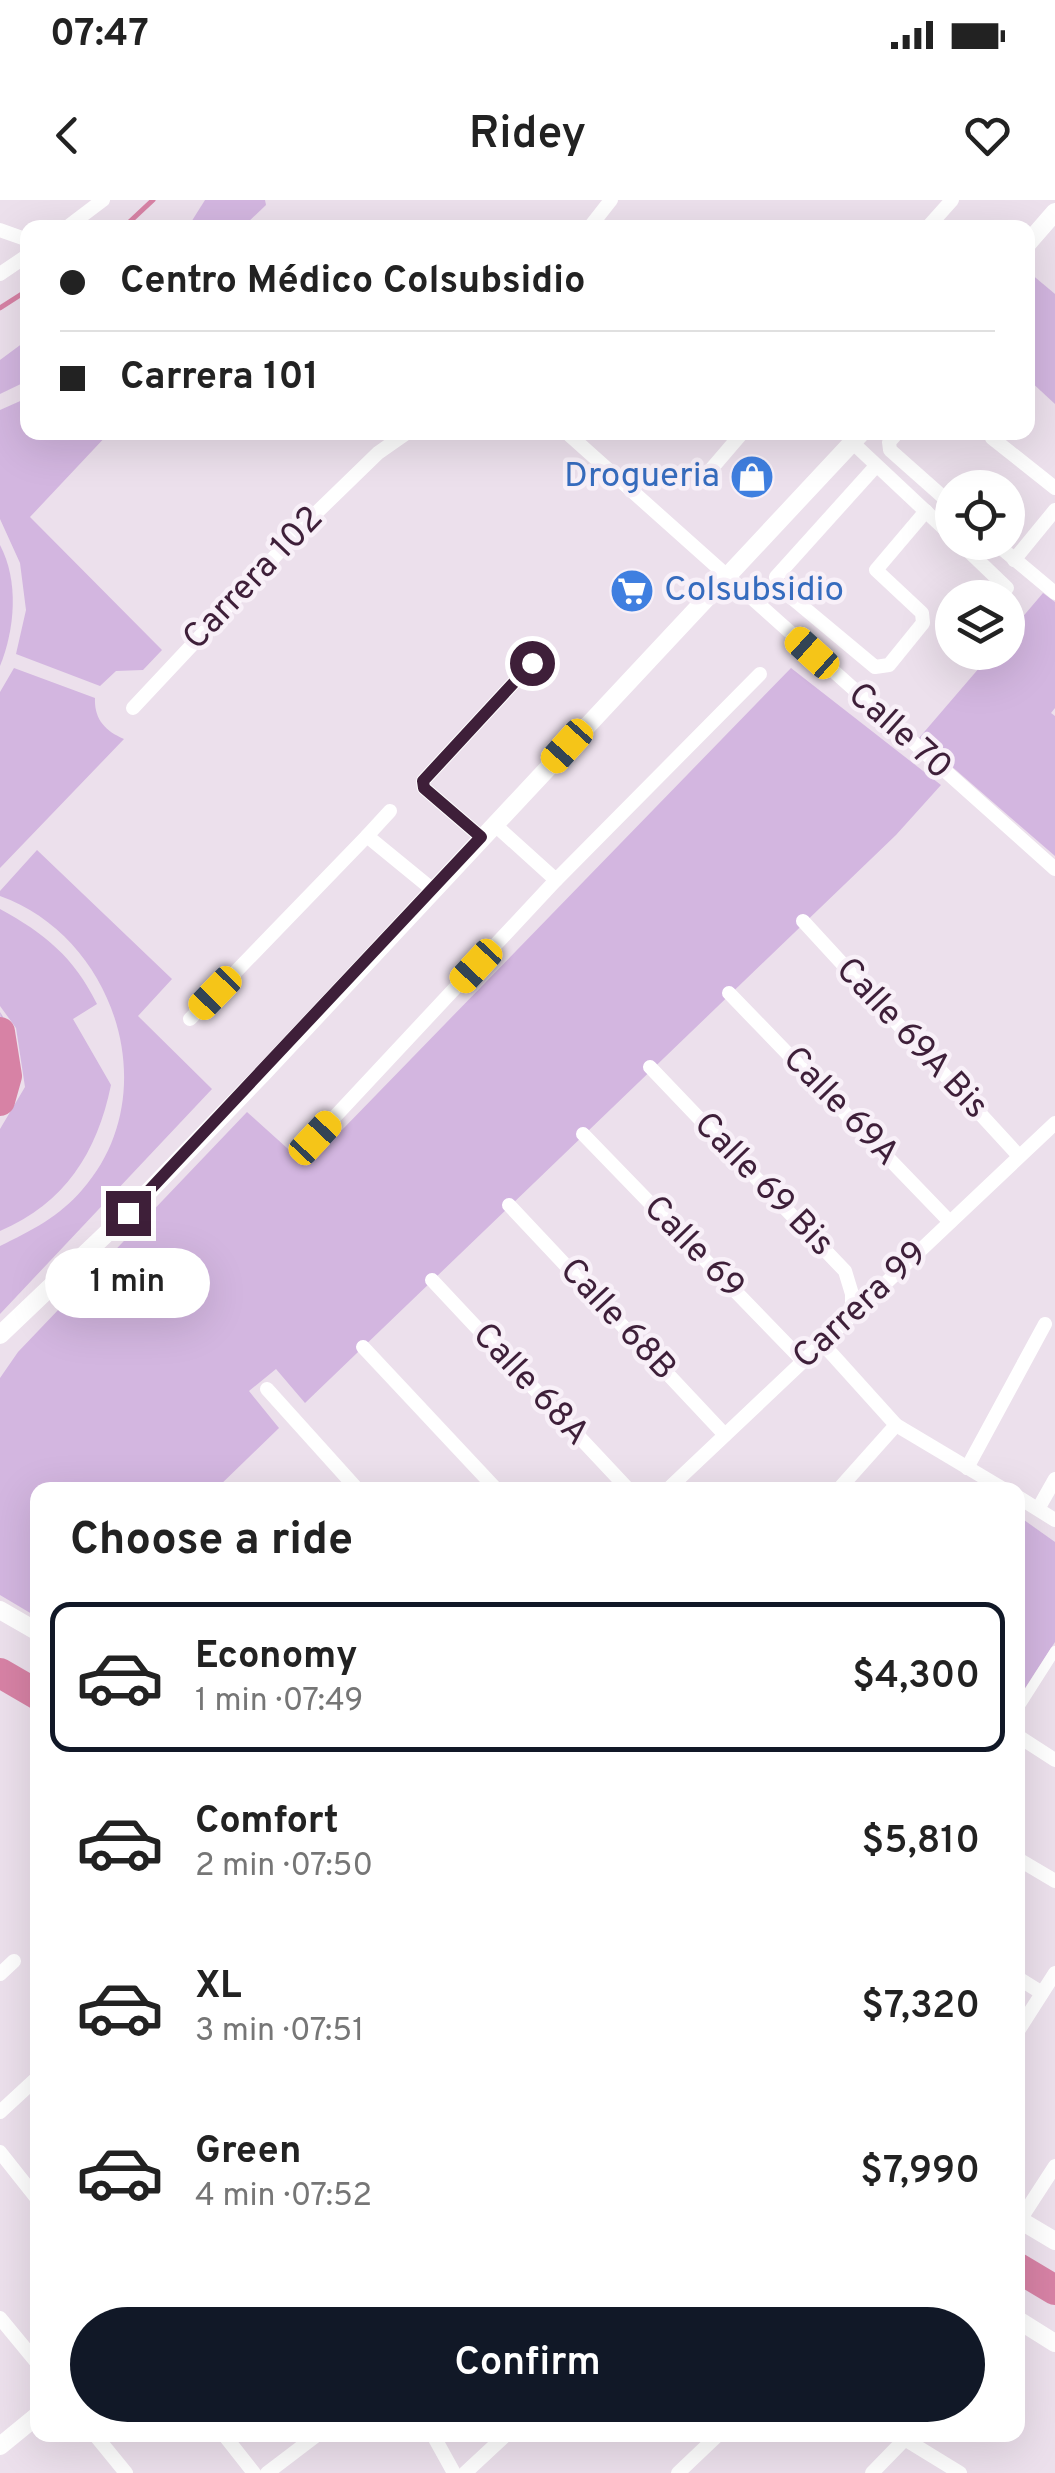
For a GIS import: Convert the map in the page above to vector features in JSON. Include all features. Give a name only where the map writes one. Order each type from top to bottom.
[{"type":"street","points":[[77,220],[103,200]]},
{"type":"street","points":[[595,220],[611,200]]},
{"type":"street","points":[[933,220],[952,200]]},
{"type":"street","points":[[1035,236],[1055,212]]},
{"type":"street","name":"Carrera 102","points":[[133,708],[387,440]]},
{"type":"street","name":"Carrera 102","points":[[378,453],[397,440]]},
{"type":"street","name":"Calle 70","points":[[575,440],[1055,869]]},
{"type":"street","points":[[701,481],[736,440]]},
{"type":"street","points":[[0,1336],[128,1213],[855,440]]},
{"type":"street","points":[[858,440],[876,466],[935,520]]},
{"type":"street","points":[[891,440],[890,450],[935,491]]},
{"type":"street","points":[[995,440],[1055,488]]},
{"type":"street","points":[[876,466],[776,576],[780,588],[875,667],[889,665],[923,623],[922,613],[876,570],[926,511]]},
{"type":"street","points":[[1025,547],[1055,510]]},
{"type":"street","points":[[978,560],[999,580]]},
{"type":"street","points":[[1014,560],[1055,593]]},
{"type":"street","points":[[532,663],[423,781],[424,788],[556,880]]},
{"type":"street","points":[[315,1138],[556,880],[760,674]]},
{"type":"street","points":[[190,1020],[390,811]]},
{"type":"street","points":[[367,836],[432,890]]},
{"type":"street","name":"Calle 69A Bis","points":[[804,921],[1019,1156]]},
{"type":"street","name":"Calle 69A","points":[[729,993],[950,1222]]},
{"type":"street","name":"Calle 69 Bis","points":[[650,1067],[845,1271],[852,1294],[852,1315]]},
{"type":"street","name":"Carrera 99","points":[[675,1482],[1055,1123]]},
{"type":"street","name":"Calle 69","points":[[583,1134],[804,1361]]},
{"type":"street","name":"Calle 68B","points":[[510,1205],[725,1435]]},
{"type":"street","name":"Calle 68A","points":[[432,1280],[621,1482]]},
{"type":"street","points":[[968,1468],[1045,1324]]},
{"type":"street","points":[[822,1344],[896,1425],[992,1482]]},
{"type":"street","points":[[363,1347],[490,1482]]},
{"type":"street","points":[[267,1389],[351,1482]]},
{"type":"street","points":[[845,1482],[896,1425]]},
{"type":"street","points":[[1025,1504],[1055,1479]]},
{"type":"street","points":[[1025,1505],[1055,1520]]},
{"type":"street","points":[[0,1610],[30,1627]]},
{"type":"street","points":[[1025,1698],[1055,1652]]},
{"type":"street","points":[[1025,1741],[1055,1760]]},
{"type":"street","points":[[1025,1864],[1055,1881]]},
{"type":"street","points":[[0,1974],[14,1962]]},
{"type":"street","points":[[1025,2020],[1055,1973]]},
{"type":"street","points":[[1025,1983],[1042,1994]]},
{"type":"street","points":[[0,2112],[30,2084]]},
{"type":"street","points":[[0,2152],[30,2190]]},
{"type":"street","points":[[1025,2211],[1055,2166]]},
{"type":"street","points":[[1025,2224],[1055,2241]]},
{"type":"street","points":[[0,2318],[30,2354]]},
{"type":"street","points":[[1025,2324],[1055,2342]]},
{"type":"street","points":[[0,2446],[30,2422]]},
{"type":"street","points":[[101,2442],[126,2473]]},
{"type":"street","points":[[230,2442],[254,2473]]},
{"type":"street","points":[[267,2473],[308,2442]]},
{"type":"street","points":[[436,2442],[454,2473]]},
{"type":"street","points":[[465,2473],[498,2442]]},
{"type":"street","points":[[678,2473],[711,2442]]},
{"type":"street","points":[[872,2473],[898,2442]]},
{"type":"street","points":[[910,2442],[960,2473]]},
{"type":"shaded area","points":[[205,200],[265,200],[266,205],[250,220],[192,220]]},
{"type":"shaded area","points":[[1035,277],[1055,294],[1055,404],[1035,385]]},
{"type":"shaded area","points":[[20,345],[20,384],[0,394],[0,360]]},
{"type":"shaded area","points":[[20,401],[20,440],[102,440],[30,517],[162,650],[143,670],[116,671],[100,686],[16,654],[26,610],[20,563],[0,519],[0,410]]},
{"type":"shaded area","points":[[0,545],[10,574],[13,605],[0,666]]},
{"type":"shaded area","points":[[1043,593],[1055,602],[1055,708],[1051,713],[1055,716],[1055,856],[919,738],[977,670],[1025,670],[1025,614]]},
{"type":"shaded area","points":[[14,668],[95,698],[102,723],[124,739],[0,868],[0,692]]},
{"type":"shaded area","points":[[791,668],[941,785],[896,835],[305,1403],[276,1369],[249,1391],[279,1428],[223,1482],[30,1482],[30,1613],[0,1595],[0,1378],[18,1352],[247,1112],[307,1166]]},
{"type":"shaded area","points":[[37,850],[172,979],[138,1016],[212,1089],[0,1314],[0,1246],[55,1215],[82,1190],[108,1151],[121,1109],[124,1066],[116,1022],[99,982],[73,946],[40,916],[0,896],[0,891]]},
{"type":"shaded area","points":[[0,909],[56,948],[88,987],[97,1004],[73,1019],[111,1085],[97,1133],[75,1173],[43,1206],[0,1231],[0,1129],[25,1087],[16,1028],[0,1006]]},
{"type":"shaded area","points":[[0,1012],[13,1037],[19,1064],[15,1090],[0,1113],[0,1092],[6,1079]]},
{"type":"shaded area","points":[[1025,1521],[1055,1542],[1055,1642],[1025,1688]]},
{"type":"waterway","points":[[132,220],[153,200]]},
{"type":"waterway","points":[[0,308],[20,295]]},
{"type":"waterway","points":[[0,1032],[7,1076],[0,1101]]},
{"type":"waterway","points":[[0,1673],[30,1690]]},
{"type":"waterway","points":[[1025,2272],[1055,2290]]},
{"type":"place","name":"Drogueria","points":[[752,477]]},
{"type":"place","name":"Colsubsidio","points":[[632,591]]},
{"type":"route","points":[[128,1213],[481,837],[422,784],[532,663]]}]
